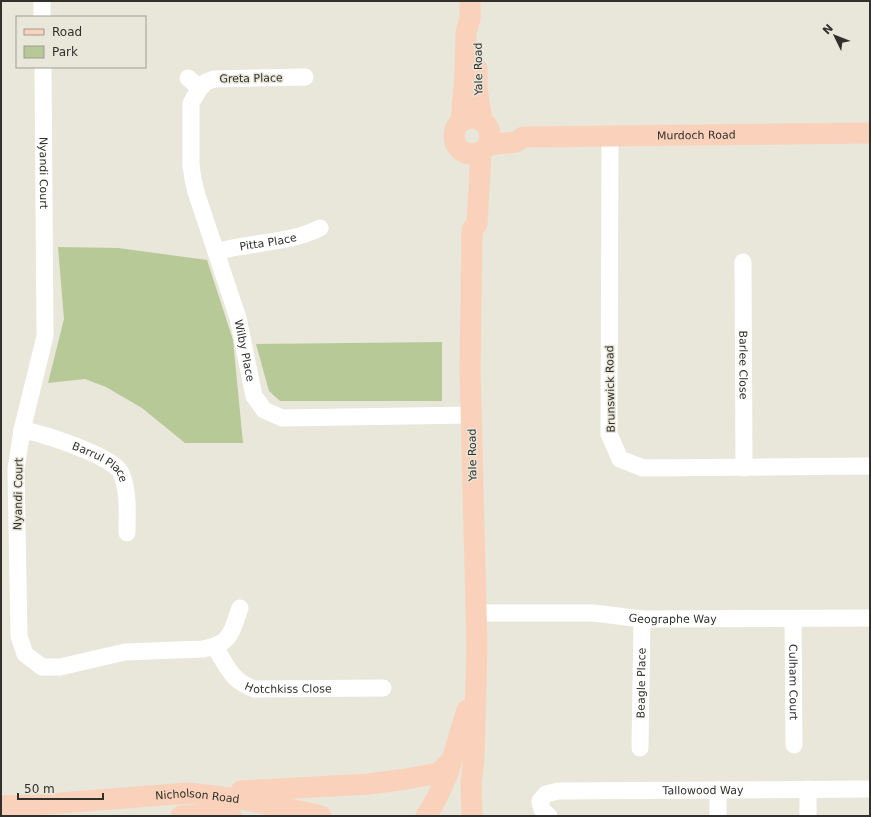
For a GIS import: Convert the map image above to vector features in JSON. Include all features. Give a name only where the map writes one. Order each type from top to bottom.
[{"type":"main road","name":"Yale Road","points":[[470,10],[466,33],[465,76],[461,122],[456,128],[454,137],[456,145],[480,140]]},
{"type":"main road","name":"Yale Road","points":[[470,10],[477,32],[477,89],[480,140],[477,224],[472,230],[471,415],[477,646],[474,757],[471,784],[472,816]]},
{"type":"main road","name":"Murdoch Road","points":[[461,122],[472,118],[480,140],[495,146],[516,142],[523,137],[870,133]]},
{"type":"main road","name":"Yale Road","points":[[426,816],[438,797],[454,759],[476,680]]},
{"type":"main road","points":[[188,793],[369,784],[439,773],[454,759]]},
{"type":"main road","name":"Nicholson Road","points":[[1,806],[35,805],[188,793],[247,800],[321,816]]},
{"type":"main road","name":"Nicholson Road","points":[[180,816],[215,814],[231,816]]},
{"type":"street","points":[[42,1],[42,16]]},
{"type":"street","name":"Nyandi Court","points":[[43,68],[45,336],[22,430],[16,469],[19,636],[25,654],[42,667],[60,667],[125,652],[203,649],[215,647]]},
{"type":"street","name":"Greta Place","points":[[194,83],[206,82],[222,77],[305,77]]},
{"type":"street","name":"Wilby Place","points":[[194,83],[191,103],[191,165],[196,192],[240,326],[254,396],[264,410],[282,418],[471,415]]},
{"type":"street","name":"Brunswick Road","points":[[610,137],[609,434],[620,459],[644,468],[870,466]]},
{"type":"street","name":"Pitta Place","points":[[216,252],[237,245],[307,234],[320,228]]},
{"type":"street","name":"Barlee Close","points":[[743,262],[744,468]]},
{"type":"street","name":"Barrul Place","points":[[22,430],[44,435],[106,459],[121,471],[126,488],[127,533]]},
{"type":"street","points":[[215,647],[228,639],[240,608]]},
{"type":"street","name":"Geographe Way","points":[[475,613],[594,613],[642,618],[870,618]]},
{"type":"street","name":"Beagle Place","points":[[640,748],[642,618]]},
{"type":"street","name":"Culham Court","points":[[793,619],[794,745]]},
{"type":"street","name":"Hotchkiss Close","points":[[215,647],[236,680],[244,686],[255,689],[383,688]]},
{"type":"street","points":[[808,789],[808,816]]},
{"type":"street","name":"Tallowood Way","points":[[549,816],[542,810],[540,801],[546,794],[558,791],[870,789]]},
{"type":"street","points":[[718,790],[718,816]]},
{"type":"green space","points":[[58,247],[118,248],[207,260],[233,340],[243,443],[185,443],[142,408],[106,387],[85,379],[48,383],[64,319]]},
{"type":"green space","points":[[442,342],[442,401],[280,401],[269,391],[256,344]]}]
